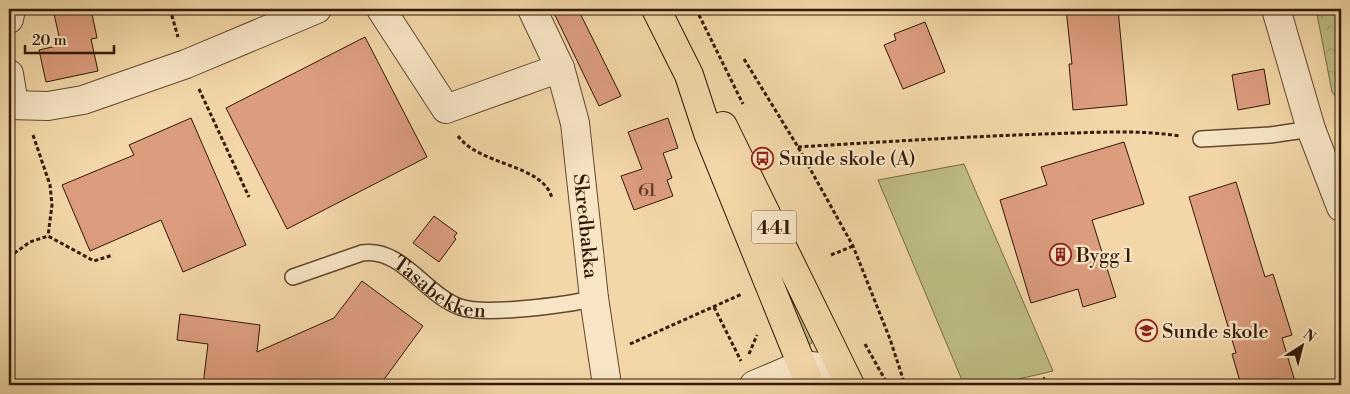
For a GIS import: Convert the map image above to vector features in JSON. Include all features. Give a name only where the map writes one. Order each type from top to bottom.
[{"type":"main road","name":"441","points":[[656,9],[688,75],[708,133],[806,375]]},
{"type":"main road","name":"441","points":[[688,75],[724,127],[838,380]]},
{"type":"street","points":[[9,19],[11,9]]},
{"type":"street","points":[[9,74],[11,105],[48,106],[83,100],[186,64],[317,9]]},
{"type":"street","points":[[382,9],[446,109],[560,68]]},
{"type":"street","name":"Skredbakka","points":[[532,9],[560,68],[575,122],[594,298],[607,385]]},
{"type":"street","points":[[1276,9],[1311,129],[1341,207]]},
{"type":"street","points":[[748,374],[806,375],[838,380]]},
{"type":"lane","points":[[1201,139],[1270,135],[1311,129]]},
{"type":"lane","name":"Tasabekken","points":[[293,277],[362,253],[374,251],[394,260],[460,308],[487,310],[572,304],[594,298]]},
{"type":"path","points":[[170,9],[186,64],[249,197]]},
{"type":"path","points":[[744,60],[798,147],[853,246],[890,339],[905,385]]},
{"type":"path","points":[[11,105],[33,135],[50,185],[52,205],[48,236]]},
{"type":"path","points":[[446,109],[450,126],[461,140],[482,155],[540,180],[550,191],[552,199]]},
{"type":"path","points":[[798,147],[947,138],[1154,132],[1201,139]]},
{"type":"path","points":[[9,257],[30,242],[48,236],[94,261],[113,255]]},
{"type":"path","points":[[831,255],[853,246]]},
{"type":"path","points":[[602,356],[742,294]]},
{"type":"path","points":[[714,307],[748,374]]},
{"type":"path","points":[[1032,385],[1045,378]]},
{"type":"green space","points":[[1316,9],[1341,9],[1341,104],[1332,92]]},
{"type":"green space","points":[[964,164],[1053,371],[993,385],[964,385],[878,180]]},
{"type":"green space","points":[[767,236],[814,336],[811,344],[808,344],[800,334]]},
{"type":"building","points":[[79,9],[91,9],[97,38],[91,39],[98,71],[46,82],[39,50],[61,45],[54,14]]},
{"type":"building","points":[[552,9],[578,9],[621,96],[599,106]]},
{"type":"building","points":[[1066,9],[1118,9],[1127,105],[1073,110],[1069,64],[1072,64]]},
{"type":"building","points":[[925,22],[945,72],[903,89],[884,45],[896,40],[894,34]]},
{"type":"building","points":[[365,37],[427,157],[287,229],[226,108]]},
{"type":"building","points":[[1264,69],[1270,104],[1238,110],[1232,75]]},
{"type":"building","points":[[191,118],[246,245],[183,272],[161,220],[90,251],[62,185],[134,155],[129,145]]},
{"type":"building","points":[[668,118],[678,148],[663,153],[672,178],[667,180],[673,196],[634,210],[621,176],[642,169],[628,132]]},
{"type":"building","name":"Bygg 1","points":[[1124,142],[1144,204],[1092,220],[1116,297],[1083,307],[1078,289],[1031,303],[1000,200],[1047,185],[1041,167]]},
{"type":"building","points":[[1236,182],[1265,277],[1273,274],[1292,335],[1282,338],[1296,385],[1241,385],[1232,354],[1236,353],[1189,197]]},
{"type":"building","points":[[434,216],[457,233],[454,237],[456,239],[439,262],[413,243]]},
{"type":"building","points":[[362,281],[423,326],[380,385],[203,385],[208,344],[177,340],[180,314],[260,325],[257,352],[334,318]]},
{"type":"place","name":"Sunde skole (A)","points":[[763,158]]},
{"type":"place","name":"Bygg 1","points":[[1060,255]]},
{"type":"place","name":"Sunde skole","points":[[1146,331]]}]
